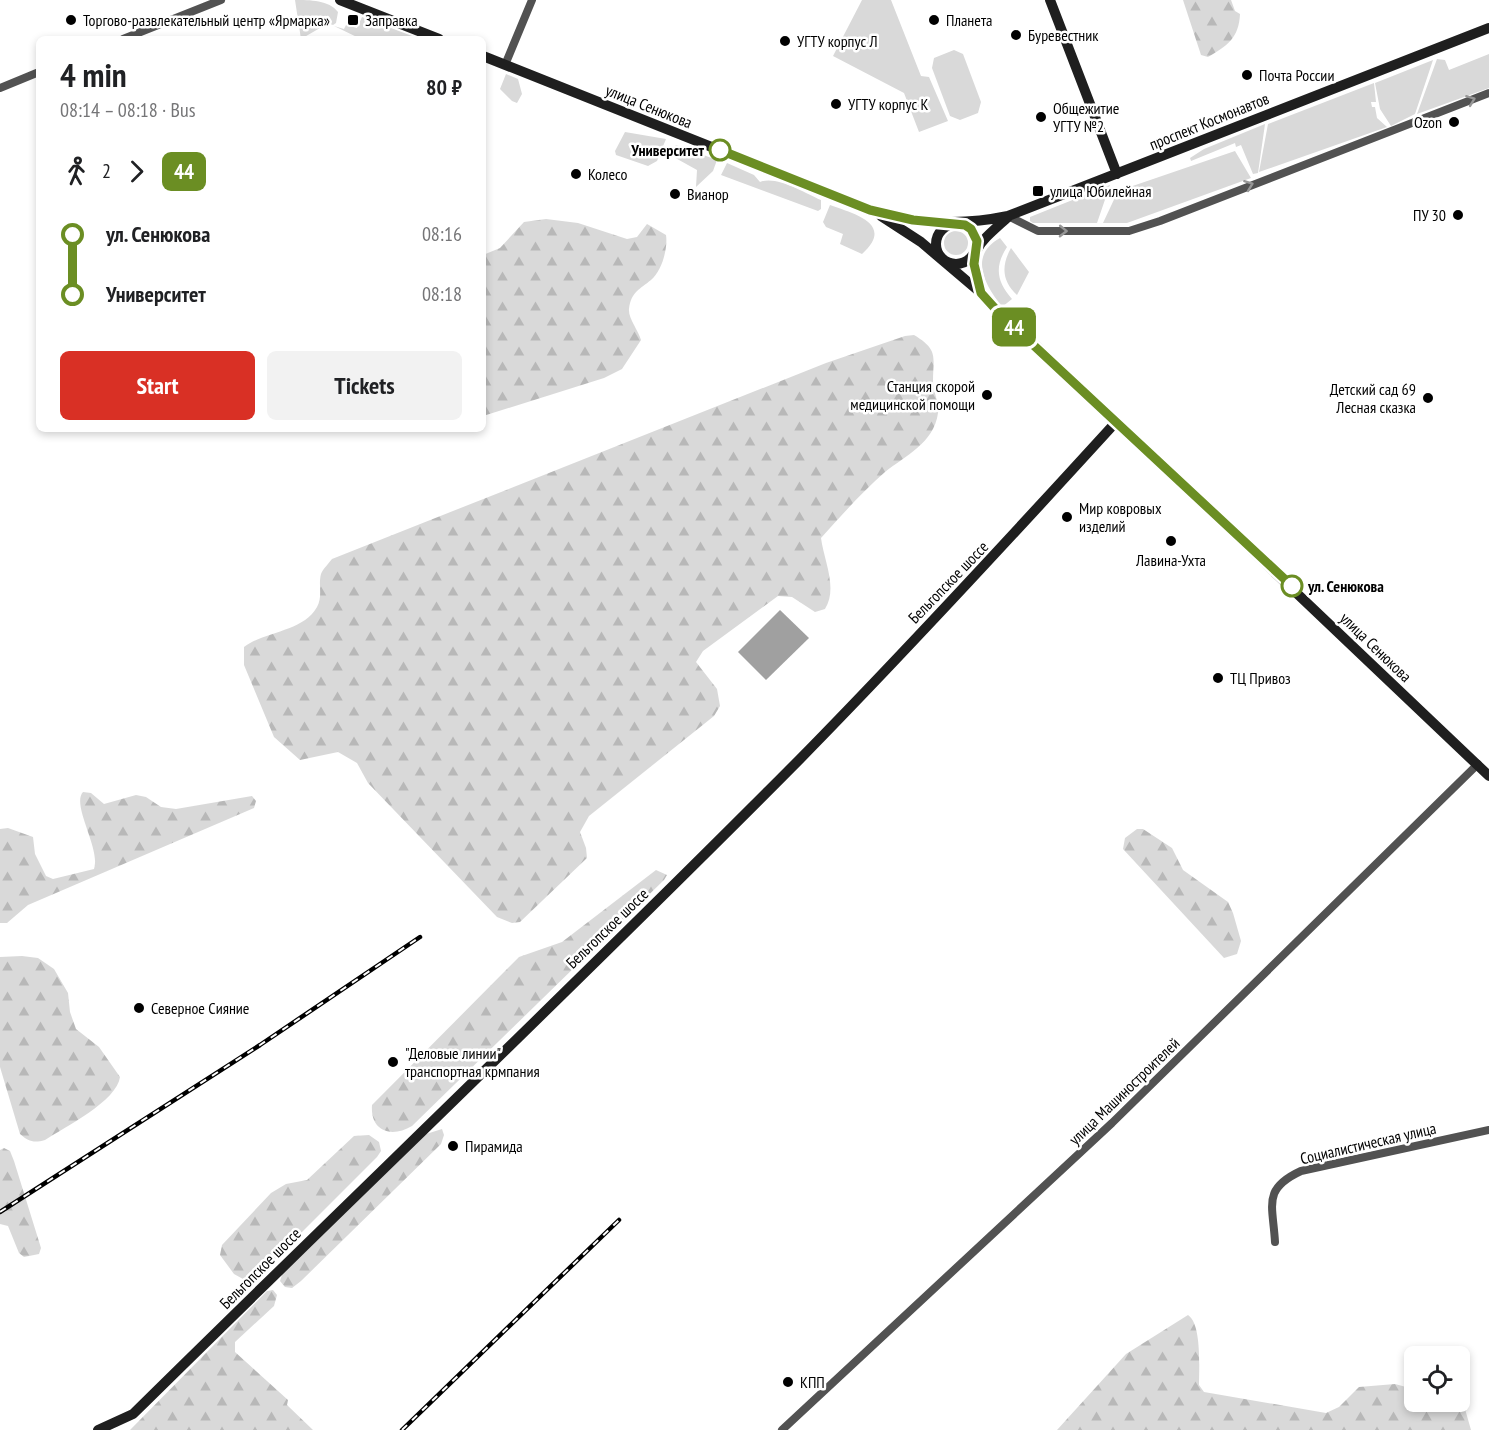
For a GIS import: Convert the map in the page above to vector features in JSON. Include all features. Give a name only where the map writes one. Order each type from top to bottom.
[{"type":"main road","points":[[340,0],[431,36]]},
{"type":"main road","points":[[1050,0],[1117,174]]},
{"type":"main road","name":"проспект Космонавтов","points":[[958,224],[1008,216],[1489,28]]},
{"type":"main road","name":"улица Сенюкова","points":[[486,57],[870,210],[913,220],[958,224]]},
{"type":"main road","name":"улица Сенюкова","points":[[870,210],[944,260],[981,293],[1489,776]]},
{"type":"main road","name":"проспект Космонавтов","points":[[975,251],[1008,216]]},
{"type":"main road","points":[[975,251],[963,263],[956,264],[944,260],[937,249],[938,236],[946,226],[958,224],[971,229],[975,235],[975,251],[974,264],[981,293]]},
{"type":"main road","name":"Бельгопское шоссе","points":[[98,1430],[133,1414],[680,878],[799,759],[969,582],[1116,422]]},
{"type":"street","points":[[131,36],[221,0]]},
{"type":"street","points":[[505,65],[532,0]]},
{"type":"street","points":[[0,88],[36,73]]},
{"type":"street","points":[[1008,216],[1038,231],[1129,231],[1489,93]]},
{"type":"street","name":"улица Машиностроителей","points":[[782,1430],[1112,1123],[1478,764]]},
{"type":"street","name":"Социалистическая улица","points":[[1275,1242],[1272,1197],[1282,1179],[1301,1171],[1489,1130]]},
{"type":"green space","points":[[295,0],[324,3],[338,12],[336,23],[333,25],[309,16],[330,25],[306,36],[301,36]]},
{"type":"green space","points":[[862,0],[891,0],[921,76],[929,77],[948,121],[919,132],[904,93],[833,56]]},
{"type":"green space","points":[[1183,0],[1231,0],[1235,11],[1240,14],[1237,29],[1231,40],[1208,57],[1201,55]]},
{"type":"green space","points":[[362,17],[412,36],[355,36],[334,26],[344,29],[346,25],[357,28]]},
{"type":"green space","points":[[954,50],[963,54],[981,102],[978,113],[960,120],[950,116],[932,68],[934,58]]},
{"type":"green space","points":[[1489,54],[1489,88],[1417,114],[1437,59],[1445,60],[1449,70]]},
{"type":"green space","points":[[1433,60],[1415,114],[1391,126],[1380,109],[1375,83]]},
{"type":"green space","points":[[506,74],[518,79],[522,94],[517,103],[500,89]]},
{"type":"green space","points":[[1374,83],[1376,102],[1371,102],[1372,107],[1375,107],[1377,118],[1387,127],[1259,172],[1268,124]]},
{"type":"green space","points":[[1265,124],[1258,173],[1253,174],[1241,145],[1236,147],[1235,143],[1191,161],[1190,158],[1204,149]]},
{"type":"green space","points":[[625,132],[666,139],[657,161],[648,166],[616,155],[615,151]]},
{"type":"green space","points":[[676,145],[717,160],[713,171],[696,187],[697,170],[670,155]]},
{"type":"green space","points":[[1235,151],[1251,178],[1127,223],[1103,223],[1118,191]]},
{"type":"green space","points":[[727,163],[754,175],[760,182],[774,181],[799,189],[821,200],[821,209],[818,211],[721,175]]},
{"type":"green space","points":[[1110,185],[1097,223],[1033,223],[1030,221],[1030,217]]},
{"type":"green space","points":[[830,205],[860,217],[873,228],[874,235],[871,244],[862,254],[840,244],[843,234],[826,227],[823,222]]},
{"type":"green space","points":[[546,219],[578,223],[627,239],[637,237],[647,224],[666,235],[665,253],[655,276],[637,292],[630,303],[630,316],[641,340],[622,369],[604,378],[486,415],[486,254],[500,248],[524,222]]},
{"type":"green space","points":[[956,231],[965,234],[968,243],[965,252],[956,255],[947,252],[944,243],[947,234]]},
{"type":"green space","points":[[1000,238],[1007,247],[1000,261],[1000,280],[1012,299],[1002,307],[985,280],[982,262],[984,253],[990,245]]},
{"type":"green space","points":[[1011,248],[1029,272],[1017,295],[1008,284],[1005,273],[1006,261]]},
{"type":"green space","points":[[914,335],[928,345],[933,355],[933,385],[938,409],[935,423],[925,441],[876,480],[821,538],[830,583],[829,601],[825,609],[815,612],[792,597],[778,596],[703,651],[696,662],[717,689],[720,706],[714,716],[589,816],[580,832],[587,858],[520,922],[512,923],[497,917],[368,783],[357,763],[338,752],[300,760],[274,737],[244,665],[244,647],[303,622],[311,615],[319,603],[321,574],[332,559],[826,363]]},
{"type":"green space","points":[[83,792],[91,793],[104,804],[136,795],[146,797],[161,807],[176,809],[252,796],[256,801],[254,808],[28,905],[7,923],[0,923],[0,829],[8,828],[33,837],[35,854],[46,876],[53,879],[94,869],[94,850],[81,807],[80,798]]},
{"type":"green space","points":[[1137,829],[1143,829],[1172,848],[1183,870],[1228,902],[1241,941],[1237,954],[1224,958],[1123,849],[1125,838]]},
{"type":"green space","points":[[656,870],[667,875],[664,880],[412,1126],[397,1132],[390,1132],[379,1127],[372,1114],[372,1105],[519,957],[562,942]]},
{"type":"green space","points":[[0,957],[38,958],[54,969],[68,993],[70,1012],[76,1029],[99,1047],[120,1077],[117,1086],[100,1104],[77,1121],[45,1140],[38,1141],[29,1140],[20,1134],[0,1067]]},
{"type":"green space","points":[[442,1129],[444,1135],[441,1144],[301,1281],[292,1288],[285,1287],[280,1281],[283,1272],[423,1135]]},
{"type":"green space","points":[[369,1135],[379,1142],[381,1151],[377,1157],[262,1272],[243,1279],[234,1274],[220,1255],[222,1245],[271,1193],[286,1184],[307,1180],[354,1136]]},
{"type":"green space","points":[[4,1148],[10,1151],[14,1161],[41,1248],[39,1254],[24,1257],[19,1253],[8,1226],[0,1224],[0,1150]]},
{"type":"green space","points":[[273,1290],[277,1295],[274,1306],[235,1342],[235,1352],[288,1400],[287,1405],[313,1430],[130,1430],[267,1291]]},
{"type":"green space","points":[[1188,1315],[1196,1327],[1199,1385],[1204,1392],[1326,1413],[1339,1407],[1359,1387],[1395,1384],[1404,1386],[1404,1412],[1466,1412],[1471,1430],[1057,1430],[1126,1354]]},
{"type":"shaded area","points":[[780,610],[809,638],[766,680],[738,652]]},
{"type":"railway","points":[[0,1212],[260,1045],[420,937]]},
{"type":"railway","points":[[402,1430],[619,1220]]},
{"type":"bus line","name":"44","points":[[720,150],[870,210],[913,220],[965,225],[971,229],[977,241],[974,264],[981,293],[1000,314],[1292,586]]},
{"type":"place","name":"Торгово-развлекательный центр «Ярмарка»","points":[[71,20]]},
{"type":"place","name":"Заправка","points":[[353,20]]},
{"type":"place","name":"Планета","points":[[934,20]]},
{"type":"place","name":"Буревестник","points":[[1016,35]]},
{"type":"place","name":"УГТУ корпус Л","points":[[785,41]]},
{"type":"place","name":"Почта России","points":[[1247,75]]},
{"type":"place","name":"УГТУ корпус К","points":[[836,104]]},
{"type":"place","name":"Общежитие УГТУ №2","points":[[1041,117]]},
{"type":"place","name":"Ozon","points":[[1454,122]]},
{"type":"place","name":"Университет","points":[[720,150]]},
{"type":"place","name":"Колесо","points":[[576,174]]},
{"type":"place","name":"улица Юбилейная","points":[[1038,191]]},
{"type":"place","name":"Вианор","points":[[675,194]]},
{"type":"place","name":"ПУ 30","points":[[1458,215]]},
{"type":"place","name":"Станция скорой медицинской помощи","points":[[987,395]]},
{"type":"place","name":"Детский сад 69 Лесная сказка","points":[[1428,398]]},
{"type":"place","name":"Мир ковровых изделий","points":[[1067,517]]},
{"type":"place","name":"Лавина-Ухта","points":[[1171,541]]},
{"type":"place","name":"ул. Сенюкова","points":[[1292,586]]},
{"type":"place","name":"ТЦ Привоз","points":[[1218,678]]},
{"type":"place","name":"Северное Сияние","points":[[139,1008]]},
{"type":"place","name":"\"Деловые линии\" транспортная крмпания","points":[[393,1062]]},
{"type":"place","name":"Пирамида","points":[[453,1146]]},
{"type":"place","name":"КПП","points":[[788,1382]]}]
